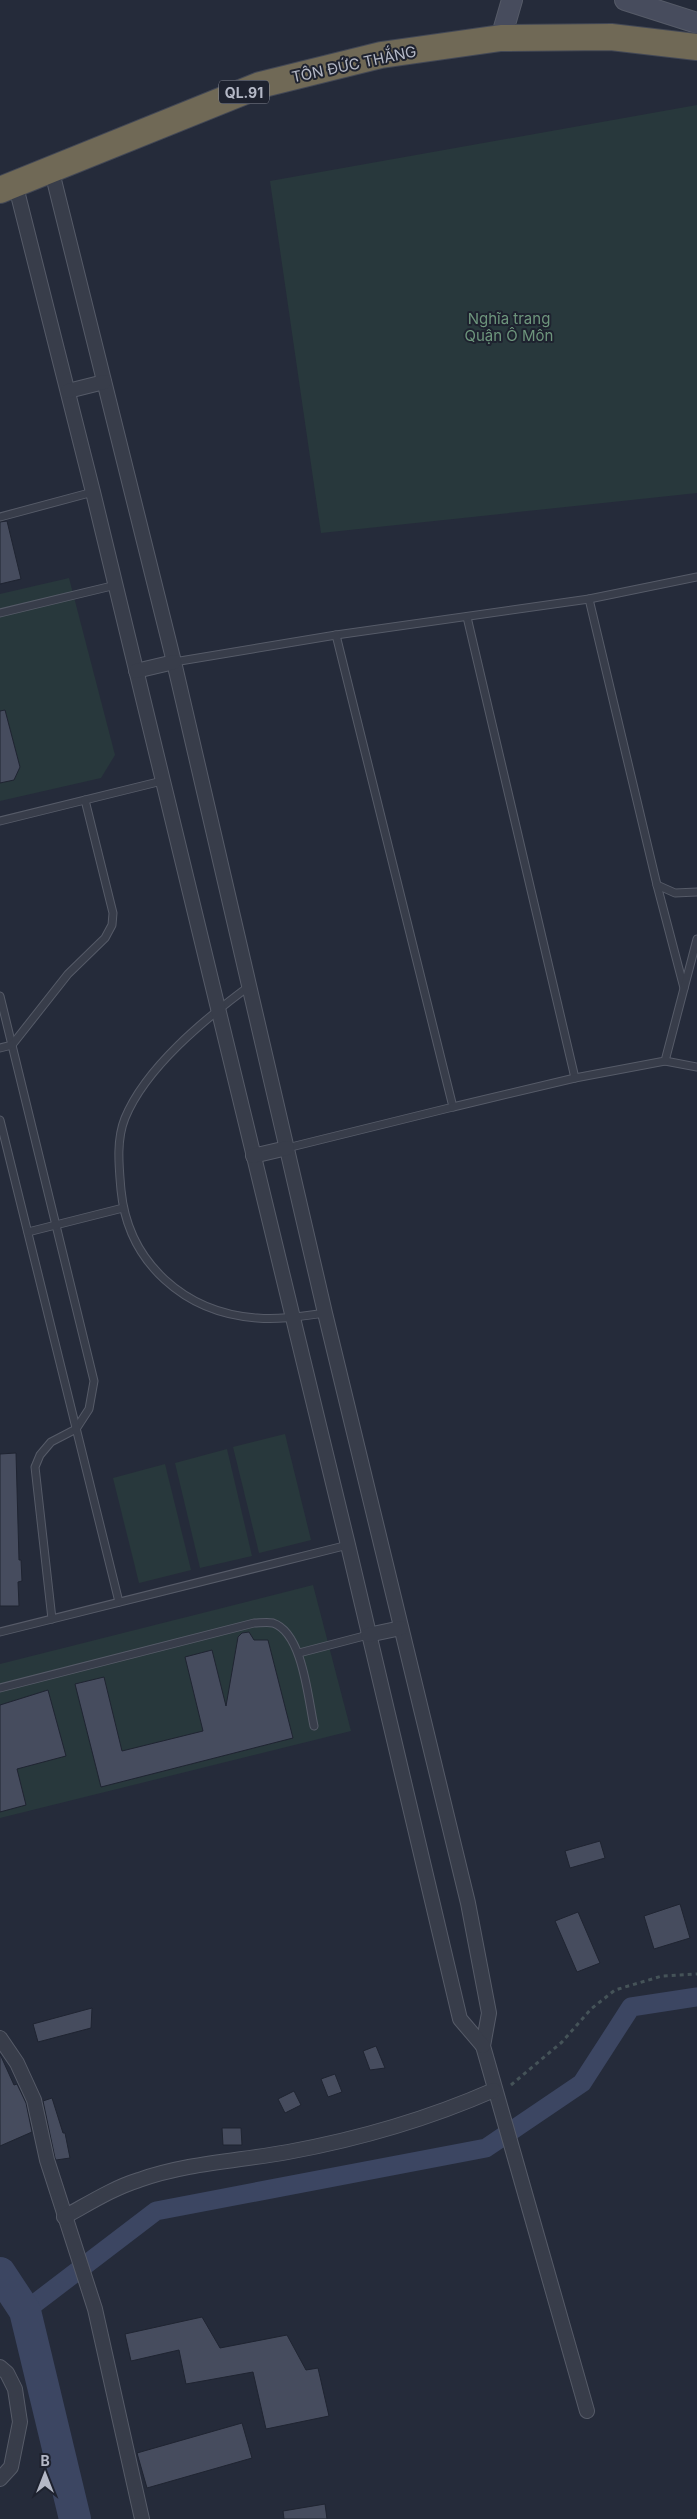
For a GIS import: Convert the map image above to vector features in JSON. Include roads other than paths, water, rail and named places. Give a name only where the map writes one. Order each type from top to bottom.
[{"type":"highway","name":"TÔN ĐỨC THẮNG","points":[[8,186],[260,85],[381,55],[501,38],[611,37],[697,47]]},
{"type":"street","points":[[501,38],[512,0]]},
{"type":"street","points":[[625,0],[697,23]]},
{"type":"street","points":[[51,168],[174,662],[325,1313],[474,1930],[489,2013],[483,2046],[587,2411]]},
{"type":"street","points":[[8,186],[68,392],[116,585],[217,1010],[348,1545],[460,2019],[483,2046]]},
{"type":"street","points":[[68,392],[104,382]]},
{"type":"street","points":[[136,671],[174,662]]},
{"type":"street","points":[[253,1156],[287,1148]]},
{"type":"street","points":[[368,1635],[401,1628]]},
{"type":"street","points":[[0,2038],[30,2086],[47,2160],[95,2309],[142,2519]]},
{"type":"street","points":[[66,2221],[138,2180],[177,2169],[290,2152],[393,2128],[496,2095]]},
{"type":"street","points":[[0,2367],[7,2373],[15,2388],[20,2422],[11,2467],[0,2479]]},
{"type":"lane","points":[[0,517],[93,492]]},
{"type":"lane","points":[[174,662],[336,635],[589,599],[697,577]]},
{"type":"lane","points":[[0,613],[116,585]]},
{"type":"lane","points":[[589,599],[656,885],[684,988]]},
{"type":"lane","points":[[467,617],[575,1078]]},
{"type":"lane","points":[[336,635],[453,1107]]},
{"type":"lane","points":[[0,821],[162,781]]},
{"type":"lane","points":[[0,1048],[12,1045],[68,974],[105,938],[112,925],[112,913],[85,800]]},
{"type":"lane","points":[[656,885],[676,893],[697,892]]},
{"type":"lane","points":[[665,1061],[697,938]]},
{"type":"lane","points":[[248,986],[217,1010],[154,1071],[125,1119],[118,1158],[123,1208],[142,1256],[176,1291],[212,1309],[257,1318],[293,1318],[325,1313]]},
{"type":"lane","points":[[0,996],[94,1381],[90,1409],[76,1429],[51,1442],[40,1455],[36,1467],[52,1619]]},
{"type":"lane","points":[[287,1148],[575,1078],[665,1061],[697,1067]]},
{"type":"lane","points":[[0,1120],[119,1602]]},
{"type":"lane","points":[[28,1232],[123,1208]]},
{"type":"lane","points":[[0,1632],[348,1545]]},
{"type":"lane","points":[[0,1688],[254,1623],[273,1623],[284,1630],[299,1653],[314,1726]]},
{"type":"lane","points":[[299,1653],[368,1635]]},
{"type":"waterway","points":[[25,2311],[156,2211],[486,2148],[582,2083],[631,2007],[697,1997]]},
{"type":"waterway","points":[[0,2273],[25,2311],[75,2519]]},
{"type":"park label","name":"Nghĩa trang Quận Ô Môn","points":[[509,326]]}]
